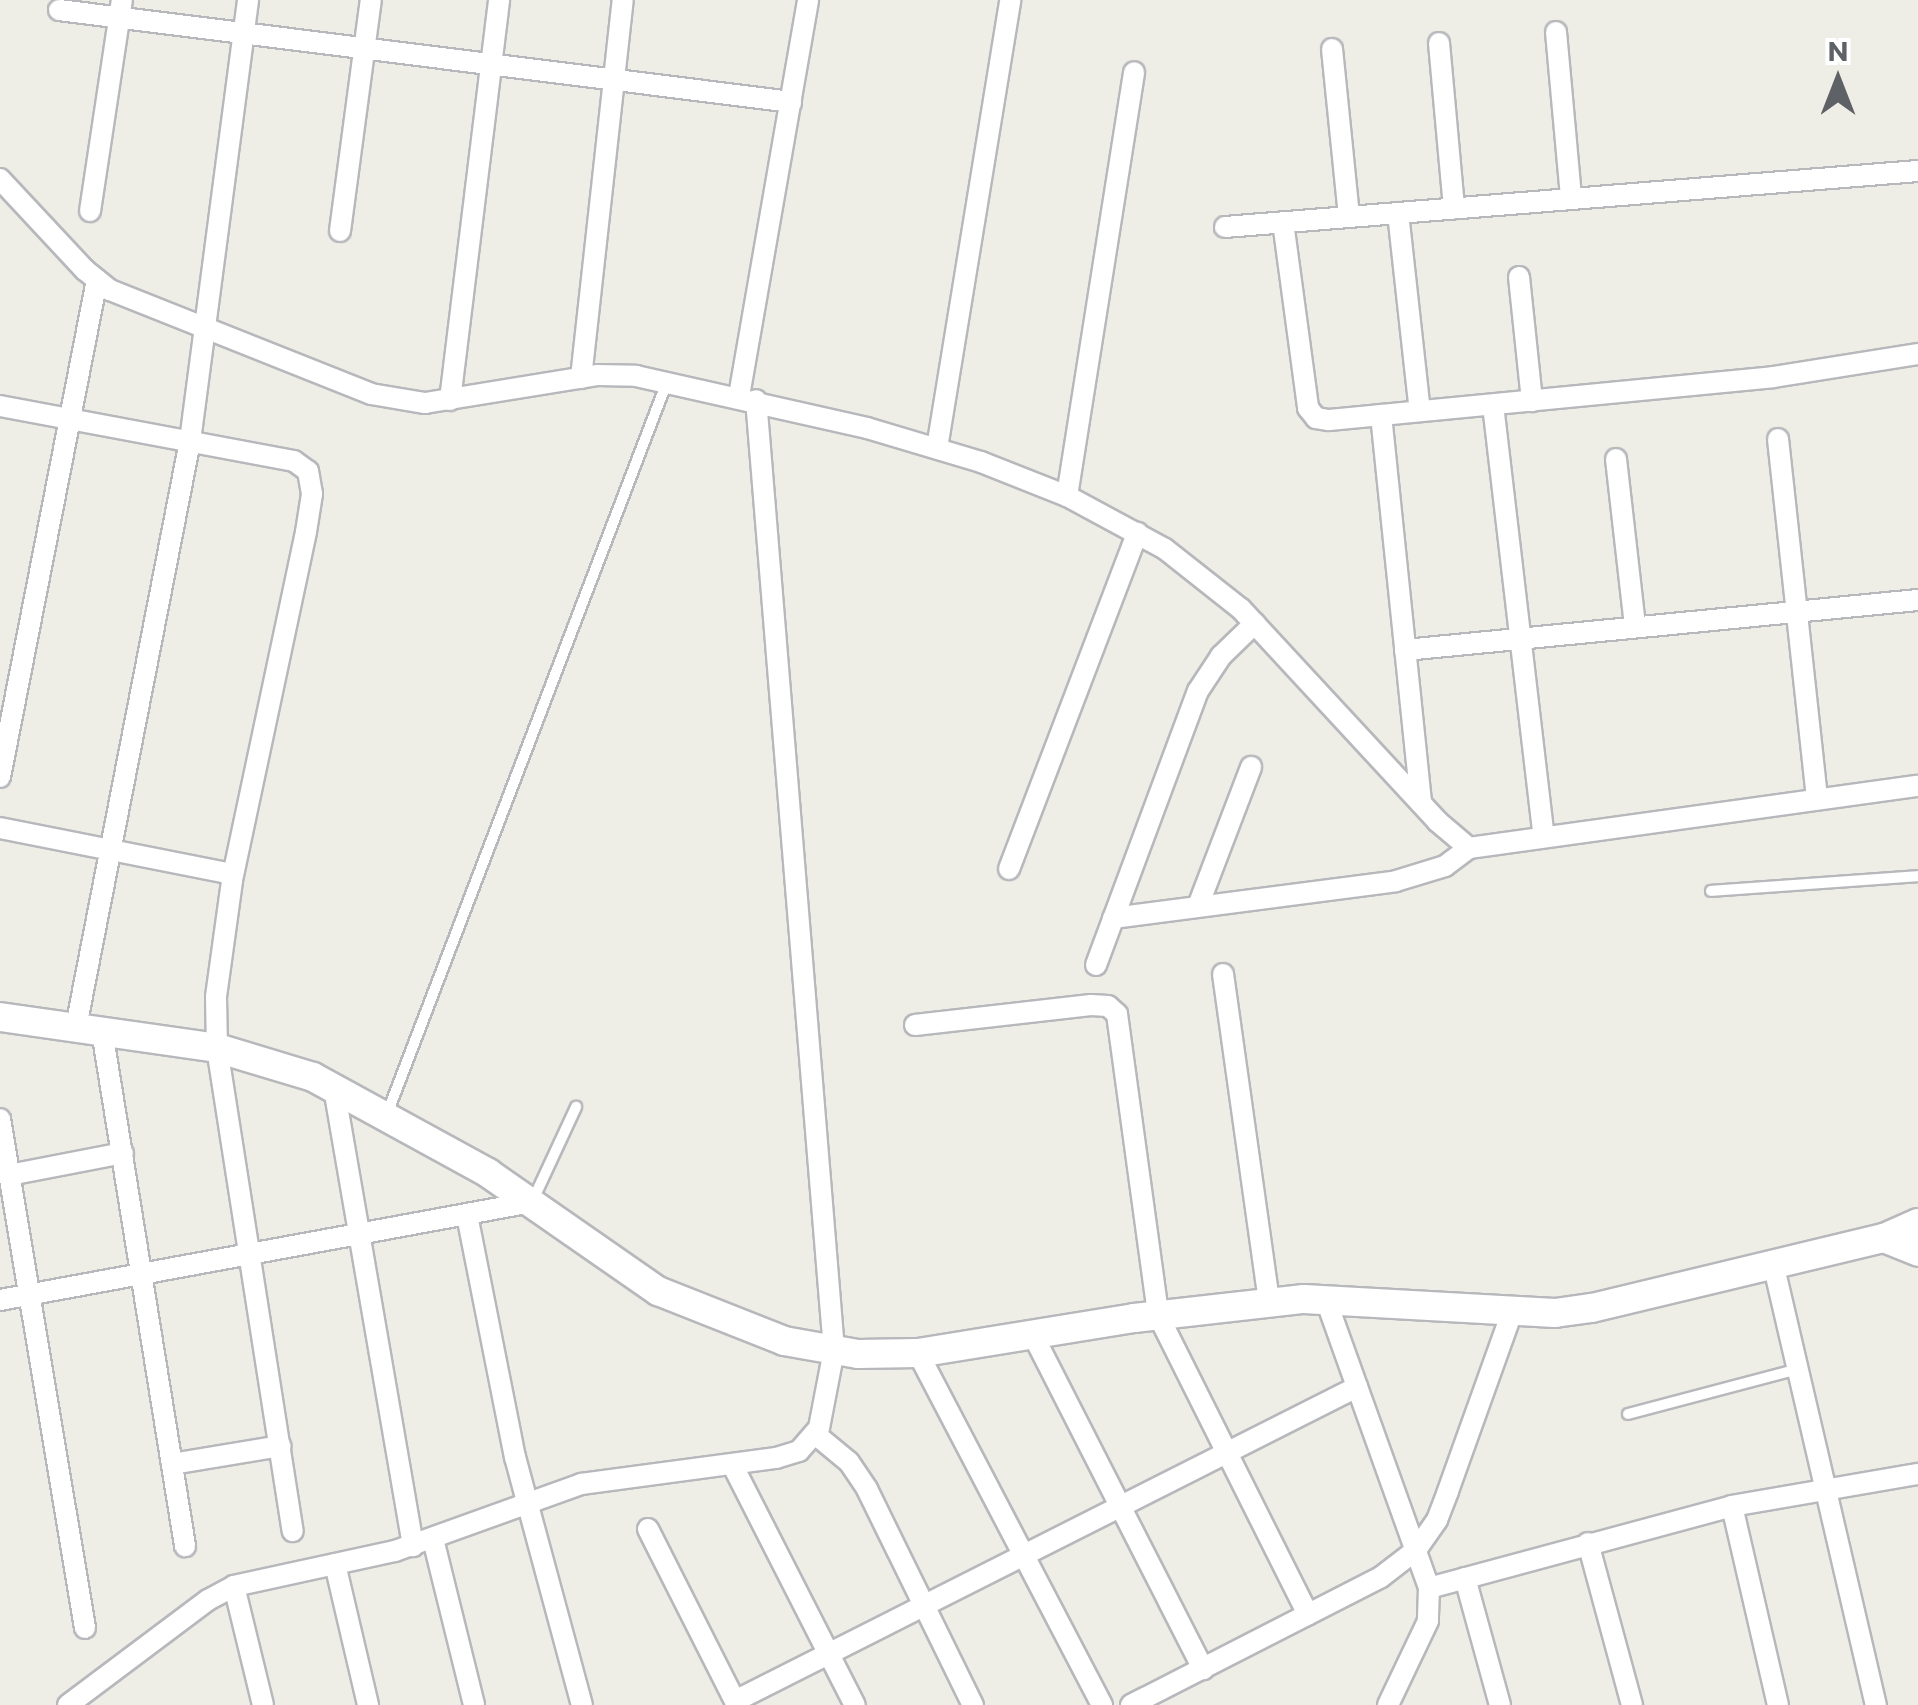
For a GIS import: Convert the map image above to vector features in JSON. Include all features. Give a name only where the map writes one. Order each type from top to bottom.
[{"type":"street","points":[[185,1546],[123,1154],[89,1029],[113,850],[207,332],[248,0]]},
{"type":"street","points":[[340,231],[371,0]]},
{"type":"street","points":[[450,400],[499,0]]},
{"type":"street","points":[[581,378],[623,0]]},
{"type":"street","points":[[68,1705],[208,1600],[234,1586],[423,1542],[528,1500],[581,1484],[733,1466],[799,1450],[815,1434],[834,1350],[748,398],[808,0]]},
{"type":"street","points":[[937,448],[1010,0]]},
{"type":"street","points":[[90,211],[121,9]]},
{"type":"street","points":[[59,10],[121,9],[244,34],[790,102]]},
{"type":"street","points":[[1556,32],[1570,198]]},
{"type":"street","points":[[1439,43],[1454,208]]},
{"type":"street","points":[[1332,49],[1349,216]]},
{"type":"street","points":[[1067,496],[1134,72]]},
{"type":"street","points":[[1225,226],[1918,171]]},
{"type":"street","points":[[0,179],[98,280],[134,303],[371,394],[404,402],[450,400],[612,374],[667,381],[748,398],[937,448],[1067,496],[1188,564],[1255,623],[1421,803],[1468,848]]},
{"type":"street","points":[[1398,213],[1420,412]]},
{"type":"street","points":[[1284,222],[1308,408],[1316,418],[1420,412],[1773,377],[1918,354]]},
{"type":"street","points":[[1519,277],[1532,401]]},
{"type":"street","points":[[0,777],[98,280]]},
{"type":"street","points":[[1492,405],[1544,837]]},
{"type":"street","points":[[0,406],[294,462],[308,472],[312,494],[233,874],[219,962],[217,1048],[293,1531]]},
{"type":"street","points":[[1381,415],[1421,803]]},
{"type":"street","points":[[1778,439],[1817,799]]},
{"type":"street","points":[[1616,459],[1635,627]]},
{"type":"street","points":[[1009,869],[1137,533]]},
{"type":"street","points":[[1405,650],[1918,600]]},
{"type":"street","points":[[1096,965],[1198,692],[1221,656],[1255,623]]},
{"type":"street","points":[[1198,906],[1251,767]]},
{"type":"street","points":[[1113,918],[1396,880],[1445,866],[1468,848],[1918,786]]},
{"type":"street","points":[[0,828],[233,874]]},
{"type":"street","points":[[1223,974],[1269,1302]]},
{"type":"street","points":[[914,1025],[1090,1005],[1108,1006],[1117,1014],[1158,1315],[1308,1615]]},
{"type":"street","points":[[0,1017],[217,1048],[274,1063],[386,1114],[532,1202],[627,1272],[691,1307],[784,1341],[881,1356],[1034,1338],[1158,1315],[1269,1302],[1326,1300],[1512,1312],[1592,1308],[1884,1238],[1918,1223]]},
{"type":"street","points":[[334,1088],[423,1542],[474,1705]]},
{"type":"street","points":[[0,1118],[85,1628]]},
{"type":"street","points":[[9,1175],[123,1154]]},
{"type":"street","points":[[0,1300],[532,1202]]},
{"type":"street","points":[[467,1215],[506,1419],[582,1705]]},
{"type":"street","points":[[1884,1238],[1918,1252]]},
{"type":"street","points":[[1773,1263],[1876,1705]]},
{"type":"street","points":[[1326,1300],[1429,1588],[1428,1621],[1388,1705]]},
{"type":"street","points":[[1131,1705],[1381,1576],[1416,1550],[1437,1520],[1512,1312]]},
{"type":"street","points":[[1034,1338],[1203,1669]]},
{"type":"street","points":[[918,1353],[1102,1705]]},
{"type":"street","points":[[648,1529],[736,1703],[1357,1387]]},
{"type":"street","points":[[815,1434],[850,1462],[867,1489],[972,1705]]},
{"type":"street","points":[[172,1464],[281,1446]]},
{"type":"street","points":[[733,1466],[856,1705]]},
{"type":"street","points":[[1429,1588],[1732,1506],[1918,1474]]},
{"type":"street","points":[[1732,1506],[1778,1705]]},
{"type":"street","points":[[1588,1543],[1632,1705]]},
{"type":"street","points":[[335,1564],[368,1705]]},
{"type":"street","points":[[1465,1578],[1500,1705]]},
{"type":"street","points":[[234,1586],[262,1705]]},
{"type":"lane","points":[[386,1114],[667,381]]},
{"type":"lane","points":[[1711,891],[1918,876]]},
{"type":"lane","points":[[532,1202],[576,1107]]},
{"type":"lane","points":[[1628,1414],[1798,1369]]}]
